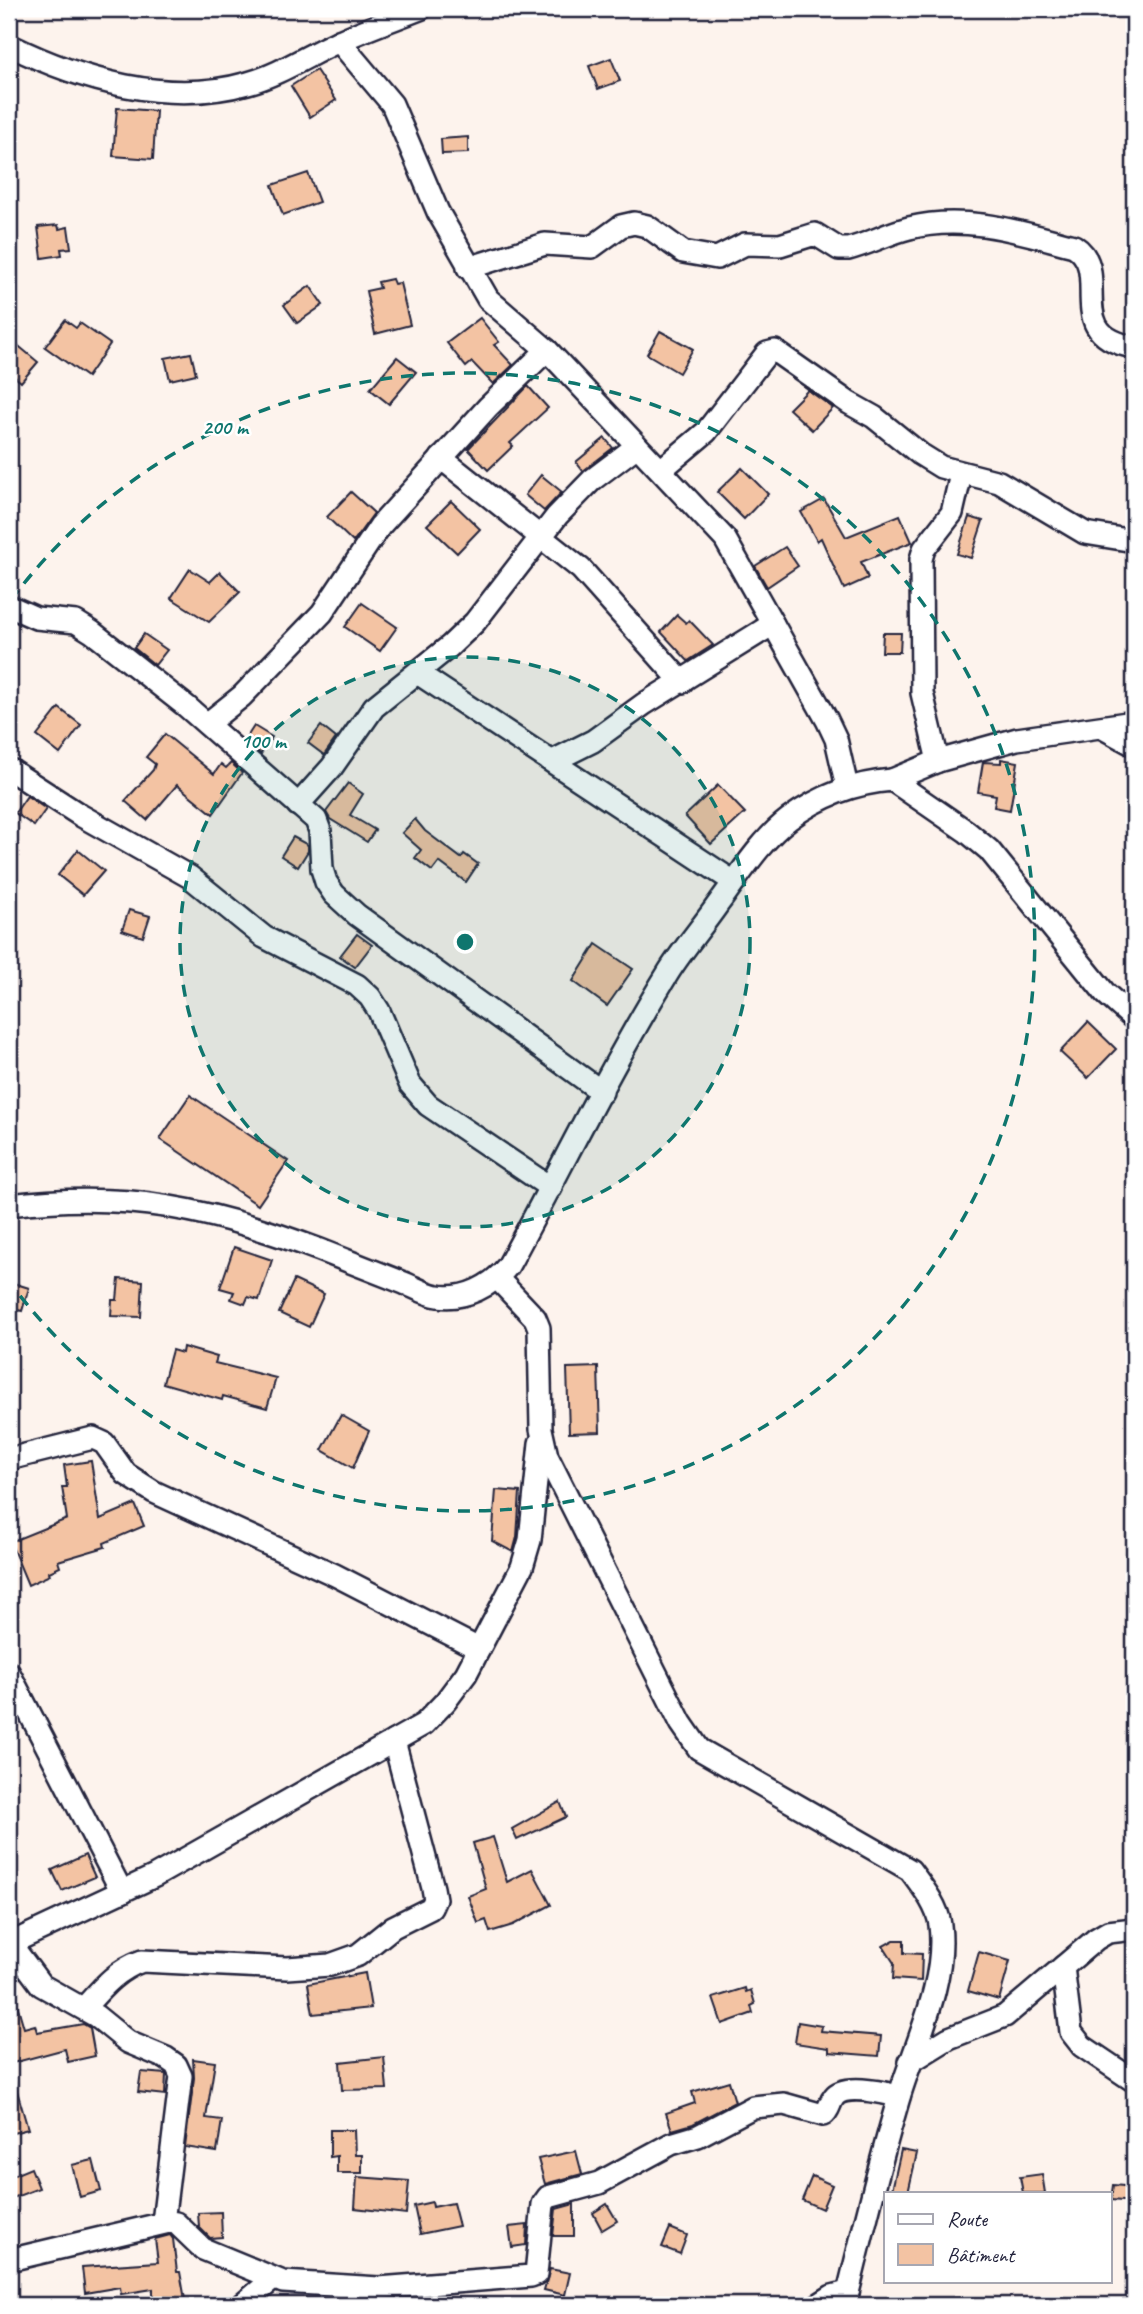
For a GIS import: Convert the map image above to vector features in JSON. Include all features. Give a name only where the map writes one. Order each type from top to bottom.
[{"type":"street","points":[[9,46],[59,68],[138,89],[172,90],[247,84],[339,41],[420,9]]},
{"type":"street","points":[[339,41],[392,104],[438,212],[488,299],[547,350],[662,469],[725,539],[831,729],[847,788]]},
{"type":"street","points":[[468,268],[545,244],[592,247],[621,226],[634,223],[647,226],[683,252],[717,258],[745,244],[780,245],[815,234],[839,249],[848,249],[885,235],[933,224],[995,225],[1074,246],[1082,251],[1088,262],[1091,313],[1097,326],[1109,340],[1134,346]]},
{"type":"street","points":[[207,724],[242,695],[322,613],[368,540],[511,383],[547,350]]},
{"type":"street","points":[[662,469],[706,432],[767,353],[775,351],[849,403],[874,417],[920,454],[961,474],[999,482],[1085,533],[1134,541]]},
{"type":"street","points":[[298,805],[332,767],[373,708],[419,674],[475,622],[539,536],[592,480],[637,446]]},
{"type":"street","points":[[441,458],[581,569],[682,682]]},
{"type":"street","points":[[938,761],[922,693],[921,559],[924,549],[952,513],[961,474]]},
{"type":"street","points":[[9,606],[23,614],[63,619],[84,626],[207,724],[316,820],[320,831],[321,869],[334,894],[356,915],[602,1092]]},
{"type":"street","points":[[553,761],[593,741],[644,704],[773,624]]},
{"type":"street","points":[[419,674],[734,882]]},
{"type":"street","points":[[9,1205],[82,1199],[143,1202],[201,1210],[274,1233],[438,1296],[477,1291],[498,1279],[670,970],[734,882],[788,820],[815,802],[847,788],[892,780],[938,761],[1017,739],[1134,722]]},
{"type":"street","points":[[1103,728],[1134,745]]},
{"type":"street","points":[[9,769],[80,816],[190,877],[264,937],[356,985],[370,997],[379,1011],[410,1084],[428,1105],[551,1188]]},
{"type":"street","points":[[892,780],[989,850],[1096,983],[1134,1019]]},
{"type":"street","points":[[163,2222],[181,2076],[176,2065],[128,2042],[83,2008],[41,1985],[9,1943],[122,1892],[424,1724],[466,1674],[522,1567],[530,1540],[541,1429],[539,1328],[535,1318],[498,1279]]},
{"type":"street","points":[[541,1429],[547,1456],[568,1500],[681,1723],[699,1749],[889,1855],[910,1870],[926,1892],[940,1922],[941,1947],[932,1995],[899,2096],[847,2299],[832,2296],[818,2305]]},
{"type":"street","points":[[9,1459],[93,1438],[104,1443],[126,1474],[154,1493],[335,1575],[479,1649]]},
{"type":"street","points":[[9,1672],[122,1892]]},
{"type":"street","points":[[83,2008],[127,1966],[142,1962],[287,1968],[330,1965],[358,1955],[393,1927],[431,1908],[435,1899],[433,1888],[394,1741]]},
{"type":"street","points":[[910,2062],[949,2038],[1005,2016],[1108,1932],[1134,1929]]},
{"type":"street","points":[[1063,1967],[1071,2032],[1082,2046],[1134,2081]]},
{"type":"street","points":[[9,2260],[163,2222],[176,2223],[203,2249],[272,2280],[328,2287],[379,2288],[531,2276],[536,2274],[543,2204],[548,2197],[599,2183],[671,2144],[698,2137],[753,2107],[784,2104],[823,2115],[834,2096],[842,2091],[871,2091],[899,2096]]},
{"type":"street","points":[[242,2305],[272,2280]]},
{"type":"building","points":[[611,58],[620,81],[598,89],[589,66]]},
{"type":"building","points":[[316,70],[336,100],[310,117],[291,86]]},
{"type":"building","points":[[117,108],[156,111],[153,159],[113,156]]},
{"type":"building","points":[[468,137],[468,153],[442,154],[441,139]]},
{"type":"building","points":[[308,173],[319,202],[283,215],[272,185]]},
{"type":"building","points":[[58,225],[59,229],[68,227],[71,248],[61,249],[62,255],[42,258],[38,227]]},
{"type":"building","points":[[392,279],[394,284],[400,283],[410,325],[375,334],[366,291],[380,288],[378,282]]},
{"type":"building","points":[[310,286],[323,305],[297,323],[284,305]]},
{"type":"building","points":[[480,318],[499,342],[494,345],[513,365],[493,384],[472,362],[466,367],[447,343]]},
{"type":"building","points":[[65,320],[76,328],[80,323],[110,344],[87,377],[45,347]]},
{"type":"building","points":[[660,331],[693,349],[679,373],[647,354]]},
{"type":"building","points":[[9,338],[38,362],[21,382],[9,372]]},
{"type":"building","points":[[191,353],[196,374],[170,380],[165,358]]},
{"type":"building","points":[[397,357],[416,372],[389,404],[370,389]]},
{"type":"building","points":[[528,386],[548,408],[510,443],[513,446],[488,470],[468,449]]},
{"type":"building","points":[[808,390],[833,408],[812,430],[789,409]]},
{"type":"building","points":[[605,438],[613,448],[583,471],[576,462]]},
{"type":"building","points":[[742,468],[768,494],[744,519],[717,492]]},
{"type":"building","points":[[541,475],[562,492],[544,511],[525,495]]},
{"type":"building","points":[[351,492],[374,513],[353,542],[327,517]]},
{"type":"building","points":[[824,499],[846,537],[900,515],[912,542],[861,562],[868,578],[844,589],[821,538],[817,541],[801,512]]},
{"type":"building","points":[[451,501],[480,529],[457,553],[427,525]]},
{"type":"building","points":[[969,517],[983,521],[971,558],[957,554]]},
{"type":"building","points":[[785,547],[798,566],[767,587],[755,566]]},
{"type":"building","points":[[190,569],[210,582],[220,572],[240,592],[209,622],[171,598]]},
{"type":"building","points":[[362,603],[397,627],[380,651],[345,627]]},
{"type":"building","points":[[677,615],[686,623],[689,620],[713,645],[688,661],[661,632]]},
{"type":"building","points":[[883,633],[901,633],[900,652],[882,652]]},
{"type":"building","points":[[144,634],[167,650],[155,665],[134,648]]},
{"type":"building","points":[[59,708],[81,725],[60,754],[37,736]]},
{"type":"building","points":[[254,726],[272,737],[261,754],[245,740]]},
{"type":"building","points":[[321,726],[336,738],[324,755],[308,743]]},
{"type":"building","points":[[165,734],[214,774],[221,764],[226,768],[231,763],[242,773],[213,814],[177,785],[147,820],[125,801],[153,770],[155,764],[146,757]]},
{"type":"building","points":[[1001,759],[1018,762],[1010,810],[994,807],[996,795],[978,792],[983,762],[1001,763]]},
{"type":"building","points":[[348,783],[363,794],[350,815],[375,830],[367,842],[330,819],[326,812]]},
{"type":"building","points":[[718,785],[745,813],[711,844],[685,816]]},
{"type":"building","points":[[27,796],[46,809],[34,826],[15,813]]},
{"type":"building","points":[[415,819],[425,831],[461,858],[464,854],[478,864],[466,882],[439,862],[432,871],[415,858],[421,850],[402,833]]},
{"type":"building","points":[[293,837],[308,845],[308,851],[298,867],[281,856]]},
{"type":"building","points":[[78,850],[104,871],[83,895],[58,875]]},
{"type":"building","points":[[129,910],[150,916],[143,937],[122,930]]},
{"type":"building","points":[[357,934],[372,945],[355,967],[340,956]]},
{"type":"building","points":[[596,944],[633,969],[607,1006],[573,981]]},
{"type":"building","points":[[1088,1022],[1116,1049],[1088,1078],[1060,1052]]},
{"type":"building","points":[[190,1095],[288,1161],[258,1205],[160,1139]]},
{"type":"building","points":[[234,1247],[272,1260],[259,1300],[248,1297],[245,1304],[231,1299],[234,1292],[220,1288]]},
{"type":"building","points":[[119,1279],[143,1281],[141,1317],[111,1316],[112,1300],[117,1300]]},
{"type":"building","points":[[294,1280],[324,1294],[309,1327],[279,1313]]},
{"type":"building","points":[[13,1283],[29,1288],[22,1311],[9,1308]]},
{"type":"building","points":[[183,1347],[217,1357],[215,1363],[276,1378],[267,1408],[223,1396],[222,1400],[163,1383],[172,1350],[182,1353]]},
{"type":"building","points":[[598,1367],[600,1432],[569,1433],[567,1368]]},
{"type":"building","points":[[341,1415],[369,1431],[353,1468],[322,1450]]},
{"type":"building","points":[[91,1461],[100,1519],[135,1504],[144,1526],[104,1543],[105,1547],[58,1561],[60,1567],[49,1572],[50,1575],[28,1585],[10,1542],[67,1519],[62,1487],[67,1487],[64,1465]]},
{"type":"building","points":[[496,1490],[520,1492],[517,1537],[513,1552],[492,1541]]},
{"type":"building","points":[[560,1802],[566,1817],[517,1840],[512,1829]]},
{"type":"building","points":[[493,1837],[507,1882],[532,1869],[551,1905],[513,1925],[490,1932],[486,1920],[478,1923],[468,1896],[486,1889],[473,1843]]},
{"type":"building","points":[[85,1855],[95,1877],[62,1891],[52,1870]]},
{"type":"building","points":[[894,1940],[904,1940],[904,1953],[922,1954],[921,1981],[893,1979],[894,1963],[883,1946]]},
{"type":"building","points":[[979,1952],[1010,1961],[999,2000],[968,1991]]},
{"type":"building","points":[[365,1973],[371,2008],[313,2014],[308,1984]]},
{"type":"building","points":[[745,1988],[746,1992],[751,1990],[755,2004],[751,2006],[753,2013],[722,2024],[713,1998]]},
{"type":"building","points":[[13,1990],[24,2028],[35,2025],[37,2032],[83,2024],[90,2028],[95,2056],[68,2062],[65,2049],[9,2064],[9,1991]]},
{"type":"building","points":[[798,2022],[822,2026],[821,2031],[881,2036],[879,2056],[829,2052],[829,2048],[795,2043]]},
{"type":"building","points":[[384,2057],[387,2089],[342,2090],[340,2062]]},
{"type":"building","points":[[193,2059],[215,2062],[206,2118],[222,2120],[217,2152],[185,2147],[194,2078]]},
{"type":"building","points":[[141,2072],[166,2074],[165,2095],[138,2092]]},
{"type":"building","points":[[13,2077],[28,2129],[13,2133],[9,2118],[9,2078]]},
{"type":"building","points":[[729,2081],[735,2102],[693,2124],[672,2130],[666,2113],[695,2103],[692,2092]]},
{"type":"building","points":[[330,2130],[354,2130],[355,2155],[362,2155],[362,2173],[337,2173],[337,2156],[330,2157]]},
{"type":"building","points":[[901,2150],[917,2153],[908,2192],[892,2190]]},
{"type":"building","points":[[576,2151],[582,2174],[545,2184],[538,2159]]},
{"type":"building","points":[[93,2160],[101,2191],[80,2197],[72,2165]]},
{"type":"building","points":[[31,2168],[39,2188],[13,2198],[9,2177]]},
{"type":"building","points":[[1042,2174],[1045,2192],[1023,2192],[1020,2177]]},
{"type":"building","points":[[812,2176],[832,2185],[822,2209],[802,2200]]},
{"type":"building","points":[[357,2177],[409,2181],[406,2214],[355,2208]]},
{"type":"building","points":[[1113,2185],[1134,2187],[1134,2202],[1112,2200]]},
{"type":"building","points":[[432,2202],[433,2207],[453,2203],[459,2226],[420,2234],[414,2206]]},
{"type":"building","points":[[574,2204],[574,2236],[553,2236],[556,2209]]},
{"type":"building","points":[[607,2204],[617,2221],[602,2230],[593,2213]]},
{"type":"building","points":[[221,2212],[222,2237],[210,2238],[199,2227],[198,2213]]},
{"type":"building","points":[[527,2225],[526,2245],[512,2247],[509,2227]]},
{"type":"building","points":[[670,2228],[687,2235],[680,2254],[662,2247]]},
{"type":"building","points":[[170,2235],[186,2305],[153,2305],[153,2289],[121,2294],[120,2287],[85,2293],[82,2267],[158,2262],[155,2239]]},
{"type":"building","points":[[550,2269],[570,2273],[565,2295],[544,2290]]}]
